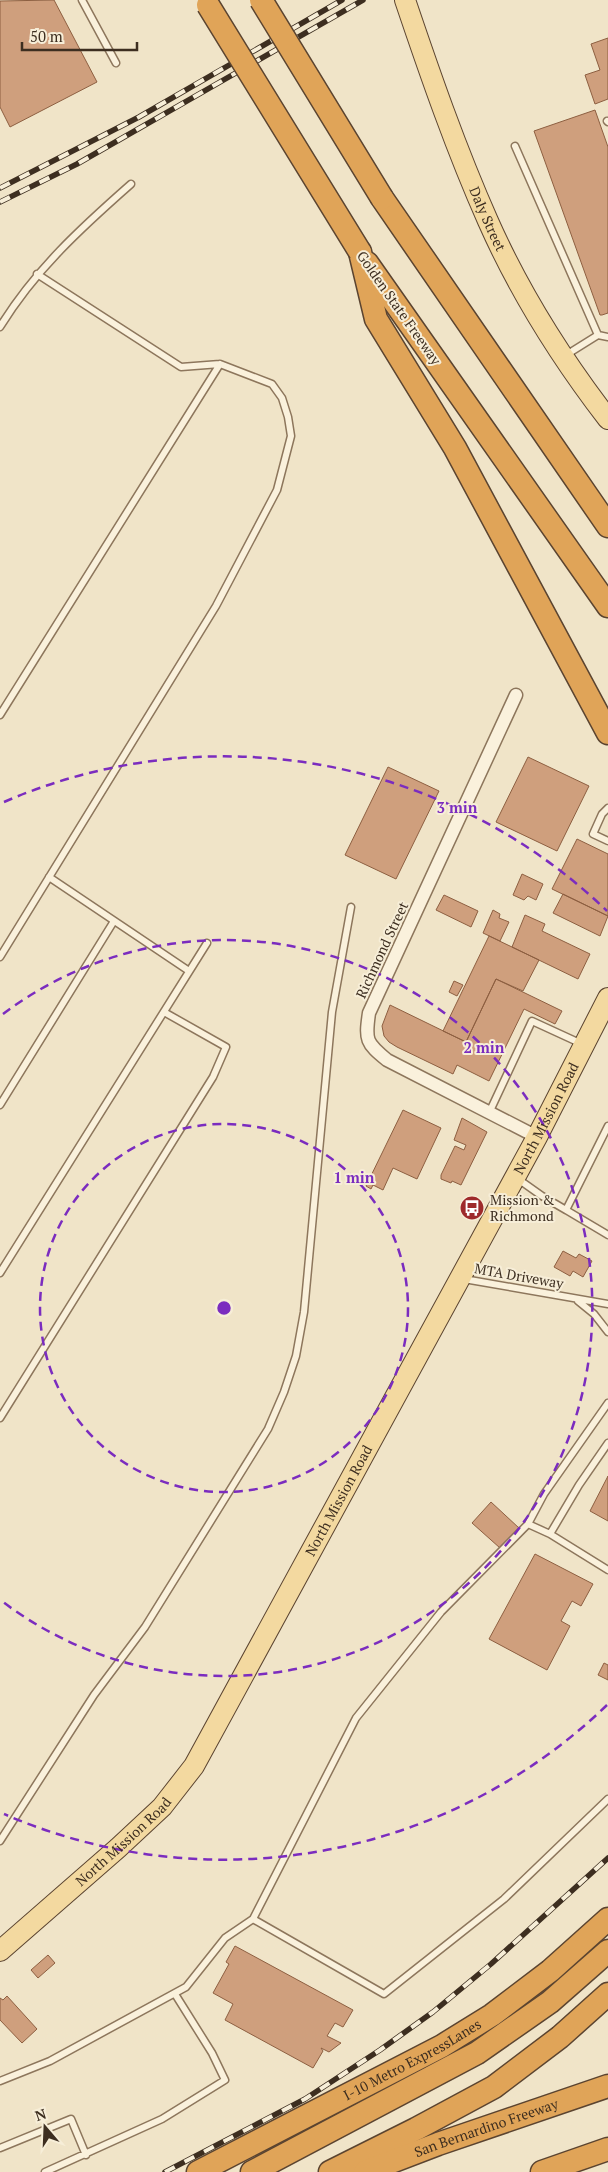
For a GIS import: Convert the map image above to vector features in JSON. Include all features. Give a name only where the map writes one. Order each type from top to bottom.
[{"type":"highway","points":[[261,0],[382,198],[608,526]]},
{"type":"highway","name":"Golden State Freeway","points":[[207,3],[360,252],[608,606]]},
{"type":"highway","points":[[360,252],[376,319],[455,448],[608,733]]},
{"type":"highway","name":"I-10 Metro ExpressLanes","points":[[198,2172],[442,2046],[492,2015],[550,1971],[608,1919]]},
{"type":"highway","name":"I-10 Metro ExpressLanes","points":[[252,2172],[477,2053],[550,2002],[608,1951]]},
{"type":"highway","points":[[330,2172],[494,2087],[560,2038],[608,1994]]},
{"type":"highway","name":"San Bernardino Freeway","points":[[365,2172],[438,2144],[608,2086]]},
{"type":"highway","points":[[542,2172],[608,2149]]},
{"type":"main road","name":"Daly Street","points":[[405,0],[431,76],[488,221],[529,302],[577,379],[608,419]]},
{"type":"main road","name":"North Mission Road","points":[[0,1951],[162,1806],[194,1766],[537,1137],[608,998]]},
{"type":"street","name":"Richmond Street","points":[[516,696],[369,1013],[366,1033],[371,1047],[387,1060],[537,1137]]},
{"type":"lane","points":[[82,0],[116,63]]},
{"type":"lane","points":[[515,146],[598,335]]},
{"type":"lane","points":[[0,328],[37,274],[82,228],[131,184]]},
{"type":"lane","points":[[0,957],[216,606],[277,490],[291,436],[282,398],[272,384],[220,364],[181,367],[37,274]]},
{"type":"lane","points":[[563,357],[598,335],[608,337]]},
{"type":"lane","points":[[0,716],[220,364]]},
{"type":"lane","points":[[608,808],[602,814],[594,834],[608,841]]},
{"type":"lane","points":[[49,878],[190,971]]},
{"type":"lane","points":[[0,1841],[94,1696],[145,1627],[268,1429],[284,1392],[296,1356],[304,1312],[332,1012],[351,906]]},
{"type":"lane","points":[[0,1105],[114,921]]},
{"type":"lane","points":[[0,1273],[207,943]]},
{"type":"lane","points":[[0,1418],[213,1077],[226,1046],[164,1012]]},
{"type":"lane","points":[[489,1112],[532,1021],[584,1045]]},
{"type":"lane","points":[[566,1210],[608,1126]]},
{"type":"lane","points":[[515,1176],[542,1196],[608,1235]]},
{"type":"lane","name":"MTA Driveway","points":[[460,1278],[608,1304]]},
{"type":"lane","points":[[572,1298],[594,1314],[608,1332]]},
{"type":"lane","points":[[0,2081],[50,2061],[186,1987],[225,1938],[252,1920],[356,1718],[442,1612],[528,1524],[544,1494],[608,1403]]},
{"type":"lane","points":[[550,1534],[579,1485],[608,1443]]},
{"type":"lane","points":[[528,1524],[550,1534],[608,1570]]},
{"type":"lane","points":[[252,1920],[384,1994],[504,1899],[608,1799]]},
{"type":"lane","points":[[45,2172],[162,2119],[225,2080],[212,2053],[175,1994]]},
{"type":"lane","points":[[0,2148],[72,2119],[86,2155]]},
{"type":"building","points":[[54,0],[97,82],[10,127],[0,107],[0,1]]},
{"type":"building","points":[[608,38],[608,99],[595,104],[585,75],[600,70],[591,44]]},
{"type":"building","points":[[595,110],[608,147],[608,313],[602,315],[600,315],[534,131]]},
{"type":"building","points":[[528,757],[589,786],[557,851],[496,822]]},
{"type":"building","points":[[388,767],[439,791],[396,879],[345,855]]},
{"type":"building","points":[[577,839],[608,854],[608,916],[552,889]]},
{"type":"building","points":[[522,874],[543,884],[536,900],[528,896],[524,900],[513,895]]},
{"type":"building","points":[[563,894],[608,916],[600,936],[553,913]]},
{"type":"building","points":[[444,895],[478,911],[471,927],[436,910]]},
{"type":"building","points":[[493,910],[500,914],[499,918],[509,922],[500,941],[483,933]]},
{"type":"building","points":[[525,915],[545,924],[542,931],[590,954],[578,979],[512,947]]},
{"type":"building","points":[[489,936],[539,960],[523,991],[496,979],[466,1042],[443,1031]]},
{"type":"building","points":[[496,979],[562,1011],[555,1024],[524,1009],[489,1081],[457,1065],[453,1074],[397,1047],[384,1036],[382,1026],[390,1005],[466,1042]]},
{"type":"building","points":[[454,981],[463,985],[457,996],[449,992]]},
{"type":"building","points":[[403,1110],[441,1128],[417,1179],[393,1168],[383,1190],[373,1185],[371,1189],[366,1186]]},
{"type":"building","points":[[462,1118],[487,1132],[461,1185],[441,1179],[441,1175],[455,1146],[464,1150],[466,1145],[454,1140]]},
{"type":"building","points":[[563,1251],[576,1258],[579,1254],[592,1261],[583,1277],[573,1271],[570,1276],[554,1267]]},
{"type":"building","points":[[608,1476],[608,1521],[590,1511]]},
{"type":"building","points":[[491,1502],[519,1528],[500,1548],[472,1523]]},
{"type":"building","points":[[535,1554],[593,1584],[581,1606],[572,1601],[561,1621],[570,1626],[547,1670],[489,1639]]},
{"type":"building","points":[[604,1663],[608,1665],[608,1680],[598,1675]]},
{"type":"building","points":[[235,1946],[353,2010],[343,2027],[335,2023],[327,2036],[341,2043],[329,2052],[321,2048],[323,2051],[313,2068],[225,2020],[233,2004],[213,1993],[229,1964],[226,1962]]},
{"type":"building","points":[[48,1955],[55,1963],[38,1978],[31,1970]]},
{"type":"building","points":[[7,1996],[37,2029],[22,2043],[0,2020],[0,1998],[3,2000]]},
{"type":"railway","points":[[0,188],[139,117],[342,0]]},
{"type":"railway","points":[[0,202],[77,164],[363,0]]},
{"type":"railway","points":[[165,2172],[305,2099],[380,2050],[433,2012],[491,1964],[608,1858]]},
{"type":"place","name":"Mission & Richmond","points":[[472,1208]]}]
